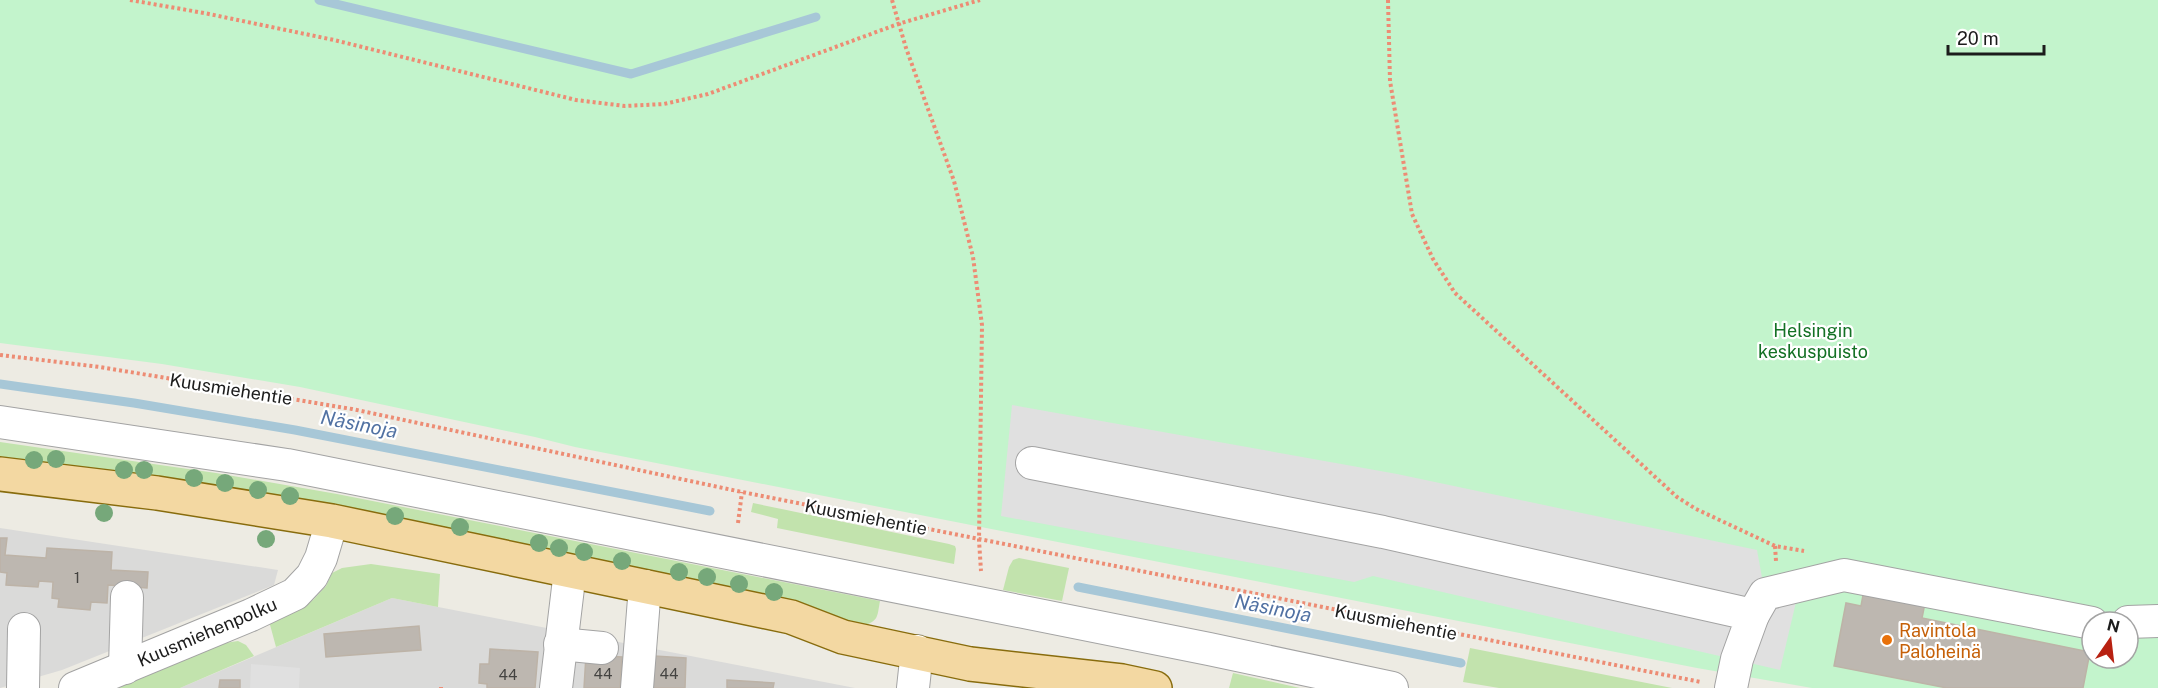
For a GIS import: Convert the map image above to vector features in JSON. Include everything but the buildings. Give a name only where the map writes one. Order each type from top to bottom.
[{"type":"main road","points":[[0,474],[157,493],[332,521],[791,617],[843,637],[970,664],[1122,681],[1155,688]]},
{"type":"street","points":[[0,422],[287,465],[1392,688]]},
{"type":"street","points":[[1032,463],[1383,532],[1753,615]]},
{"type":"street","name":"Kuusmiehenpolku","points":[[75,688],[251,615],[295,594],[312,576],[321,558],[332,521]]},
{"type":"street","points":[[556,688],[570,571]]},
{"type":"street","points":[[1720,686],[1737,659],[1753,615],[1764,594],[1844,575],[2080,621]]},
{"type":"street","points":[[637,688],[645,586]]},
{"type":"street","points":[[125,668],[127,597]]},
{"type":"street","points":[[2140,622],[2158,621]]},
{"type":"street","points":[[23,688],[24,629]]},
{"type":"street","points":[[560,645],[603,648]]},
{"type":"street","points":[[913,688],[917,651]]},
{"type":"path","points":[[130,0],[334,40],[576,100],[625,106],[664,104],[708,94],[898,24],[980,0]]},
{"type":"path","points":[[892,0],[898,24],[954,182],[973,257],[982,324],[979,540]]},
{"type":"path","points":[[1388,0],[1390,81],[1412,214],[1433,259],[1455,292],[1677,497],[1696,509],[1775,546],[1815,552]]},
{"type":"path","name":"Kuusmiehentie","points":[[0,355],[100,367],[352,409],[979,540],[1720,686]]},
{"type":"path","points":[[737,529],[742,492]]},
{"type":"path","points":[[1695,688],[1696,682]]},
{"type":"shaded area","points":[[1012,405],[1397,474],[1757,550],[1765,594],[1796,602],[1780,670],[1373,576],[1354,582],[1001,516]]},
{"type":"shaded area","points":[[0,528],[278,570],[274,585],[62,670],[0,688]]},
{"type":"shaded area","points":[[392,598],[855,688],[180,688]]},
{"type":"shaded area","points":[[251,664],[300,668],[299,688],[250,688]]},
{"type":"green space","name":"Helsingin keskuspuisto","points":[[0,0],[2158,0],[2158,688],[1812,688],[1697,668],[575,447],[300,387],[162,364],[0,343]]},
{"type":"green space","points":[[0,442],[216,473],[337,494],[880,601],[876,618],[862,626],[0,460]]},
{"type":"green space","points":[[753,503],[949,544],[955,546],[956,549],[954,564],[777,528],[778,519],[751,512]]},
{"type":"green space","points":[[1019,558],[1069,568],[1062,601],[1003,590],[1009,567],[1013,560]]},
{"type":"green space","points":[[371,564],[440,574],[438,607],[392,598],[276,647],[269,621],[313,600],[326,586],[332,573],[342,568]]},
{"type":"green space","points":[[238,641],[246,645],[254,656],[180,688],[115,688],[225,643]]},
{"type":"green space","points":[[1470,648],[1672,688],[1499,688],[1463,682]]},
{"type":"green space","points":[[1233,673],[1300,688],[1229,688]]},
{"type":"waterway","points":[[319,0],[631,74],[816,17]]},
{"type":"waterway","name":"Näsinoja","points":[[0,384],[134,403],[295,430],[710,511]]},
{"type":"waterway","name":"Näsinoja","points":[[1078,587],[1461,663]]},
{"type":"place","name":"Ravintola Paloheinä","points":[[1887,640]]}]
